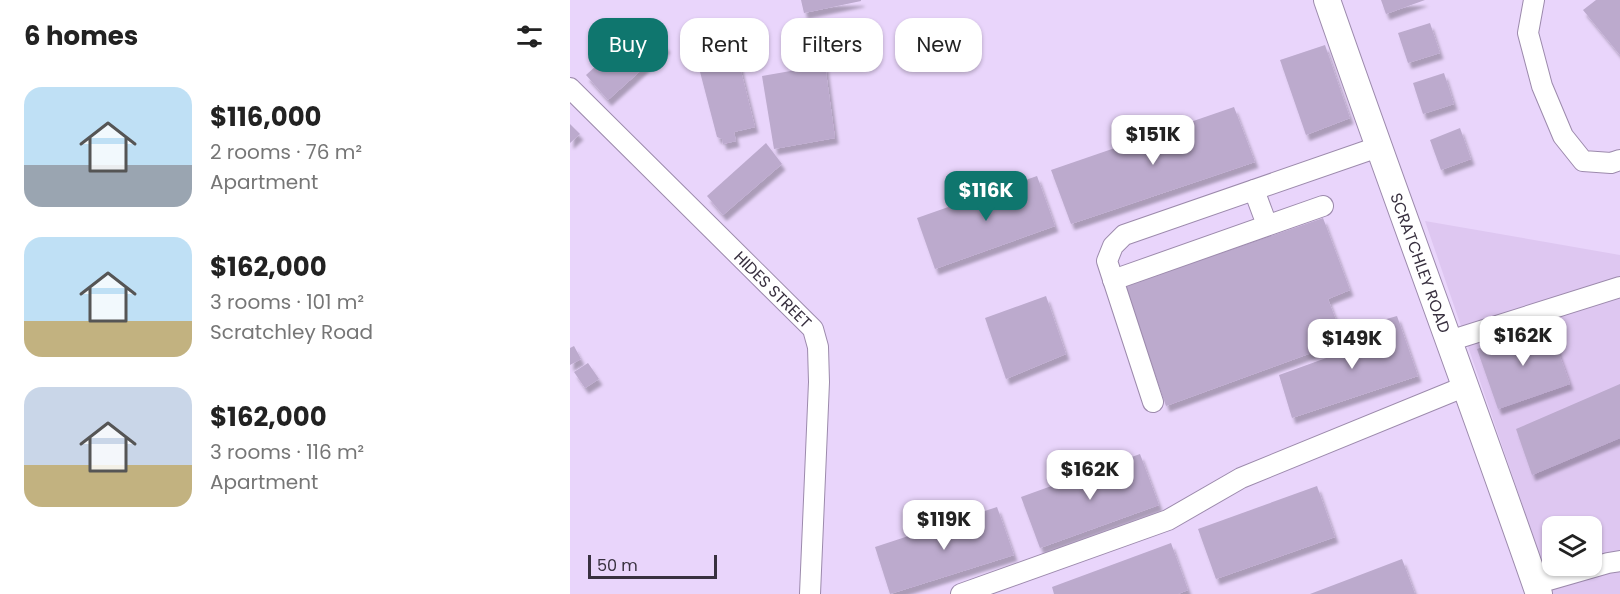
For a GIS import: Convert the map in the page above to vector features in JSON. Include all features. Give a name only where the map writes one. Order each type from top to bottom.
[{"type":"main road","name":"SCRATCHLEY ROAD","points":[[1327,0],[1537,589]]},
{"type":"street","points":[[1534,0],[1528,33],[1542,86],[1563,136],[1583,161],[1611,163],[1620,160]]},
{"type":"street","name":"HIDES STREET","points":[[570,88],[813,329],[818,347],[819,382],[810,594]]},
{"type":"street","points":[[1153,402],[1107,261],[1113,246],[1124,235],[1378,147]]},
{"type":"street","points":[[1254,190],[1267,225]]},
{"type":"street","points":[[1113,280],[1323,206]]},
{"type":"street","points":[[1449,341],[1620,287]]},
{"type":"street","points":[[961,594],[1168,520],[1241,478],[1466,386]]},
{"type":"street","points":[[1537,589],[1616,557]]},
{"type":"shaded area","points":[[1425,221],[1620,255],[1620,594],[1553,594],[1547,576],[1602,576],[1602,516],[1542,516],[1542,562]]},
{"type":"building","points":[[801,0],[861,0],[861,1],[804,13]]},
{"type":"building","points":[[1381,0],[1425,0],[1386,14]]},
{"type":"building","points":[[1596,0],[1620,0],[1620,55],[1583,10]]},
{"type":"building","points":[[1430,23],[1440,53],[1408,63],[1398,33]]},
{"type":"building","points":[[1325,45],[1350,118],[1306,135],[1280,60]]},
{"type":"building","points":[[589,72],[639,72],[608,100],[586,75]]},
{"type":"building","points":[[700,72],[741,72],[755,127],[734,132],[736,141],[723,144],[722,139],[717,137]]},
{"type":"building","points":[[785,72],[826,72],[835,138],[774,149],[762,76]]},
{"type":"building","points":[[1444,73],[1454,104],[1423,114],[1413,83]]},
{"type":"building","points":[[1234,107],[1255,162],[1071,224],[1051,170]]},
{"type":"building","points":[[570,124],[580,134],[570,143]]},
{"type":"building","points":[[1460,128],[1471,159],[1441,170],[1430,140]]},
{"type":"building","points":[[766,143],[782,164],[723,215],[707,196]]},
{"type":"building","points":[[1037,176],[1055,226],[935,269],[917,218]]},
{"type":"building","points":[[1323,218],[1350,290],[1328,299],[1344,341],[1166,406],[1125,286]]},
{"type":"building","points":[[1046,296],[1066,354],[1006,379],[985,318]]},
{"type":"building","points":[[1397,316],[1418,376],[1292,418],[1279,375],[1365,344],[1358,327]]},
{"type":"building","points":[[1548,324],[1570,384],[1498,409],[1477,349]]},
{"type":"building","points":[[574,346],[581,359],[570,365],[570,348]]},
{"type":"building","points":[[588,363],[599,379],[585,388],[574,372]]},
{"type":"building","points":[[1620,384],[1620,438],[1532,475],[1516,429]]},
{"type":"building","points":[[1140,454],[1159,505],[1040,548],[1021,497]]},
{"type":"building","points":[[1317,486],[1335,537],[1216,579],[1198,529]]},
{"type":"building","points":[[997,507],[1014,555],[890,594],[875,547]]},
{"type":"building","points":[[1171,543],[1188,590],[1178,594],[1054,594],[1052,587]]},
{"type":"building","points":[[1402,559],[1415,594],[1310,594]]}]
